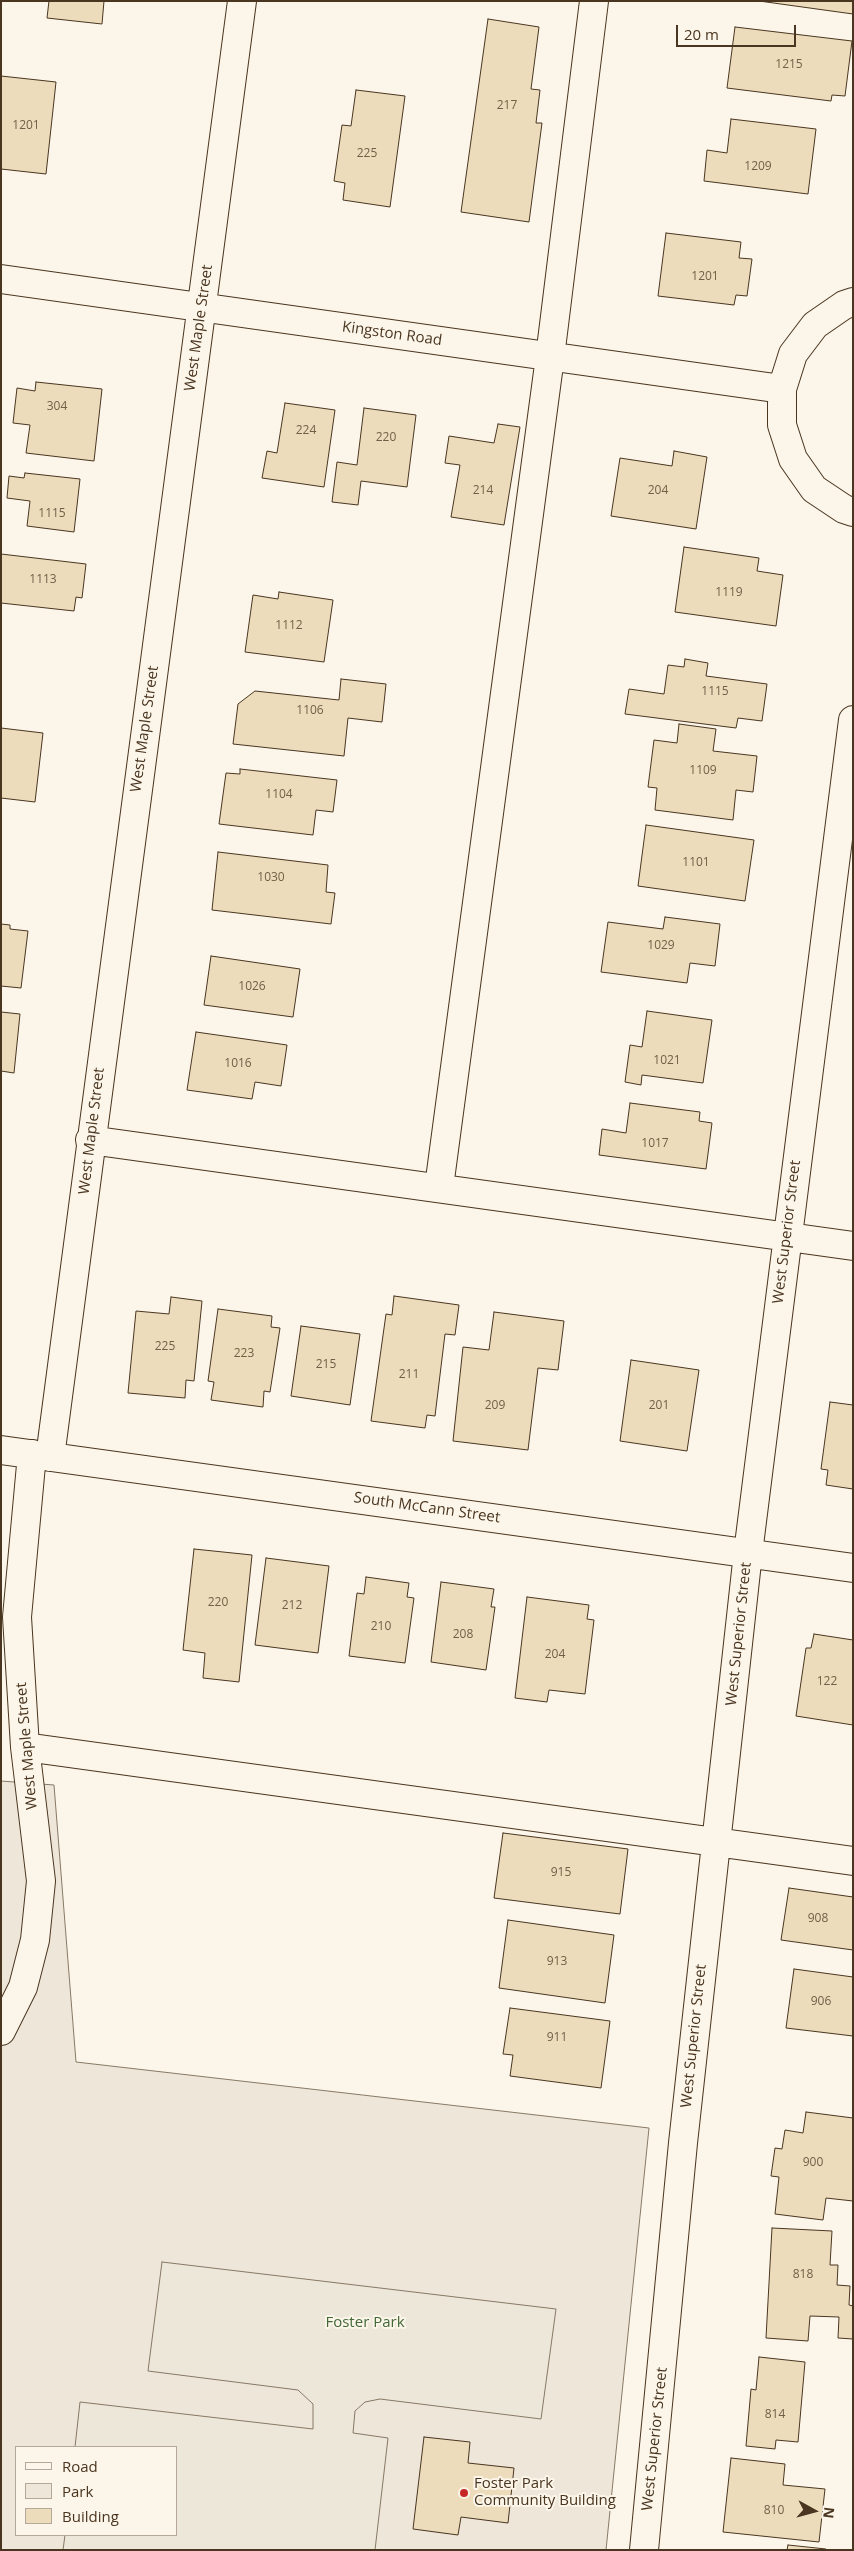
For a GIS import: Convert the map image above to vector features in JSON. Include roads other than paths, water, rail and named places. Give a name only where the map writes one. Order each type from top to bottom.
[{"type":"street","name":"West Maple Street","points":[[1,2031],[23,1987],[35,1940],[40,1881],[25,1747],[17,1616],[90,1140],[242,1]]},
{"type":"street","points":[[439,1186],[550,357],[594,1]]},
{"type":"street","name":"Kingston Road","points":[[1,279],[782,389]]},
{"type":"street","points":[[853,302],[844,304],[815,325],[793,354],[782,389],[782,425],[793,459],[814,489],[844,510],[853,512]]},
{"type":"street","name":"West Superior Street","points":[[644,2550],[682,2143],[748,1553],[786,1236],[853,720]]},
{"type":"street","points":[[90,1140],[439,1186],[853,1246]]},
{"type":"street","name":"South McCann Street","points":[[1,1450],[853,1568]]},
{"type":"street","points":[[25,1747],[716,1841],[853,1862]]},
{"type":"place","name":"Foster Park Community Building","points":[[464,2493]]},
{"type":"park label","name":"Foster Park","points":[[365,2323]]}]
